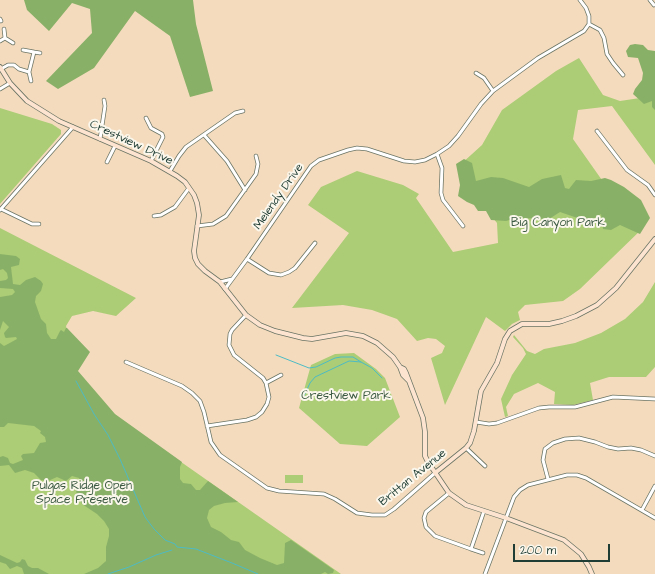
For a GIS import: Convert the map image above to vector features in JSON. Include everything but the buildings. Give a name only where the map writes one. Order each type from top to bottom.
[{"type":"street","points":[[580,0],[586,8],[589,16],[589,24],[600,30],[604,38],[607,54],[623,75]]},
{"type":"street","points":[[650,0],[654,5]]},
{"type":"street","name":"Melendy Drive","points":[[225,289],[310,166],[319,160],[357,148],[366,149],[404,161],[415,162],[425,160],[437,154],[449,146],[458,136],[481,104],[493,91],[538,58],[584,32],[589,24]]},
{"type":"street","points":[[4,29],[6,38],[13,43]]},
{"type":"street","points":[[0,41],[6,38]]},
{"type":"street","points":[[23,50],[40,53]]},
{"type":"street","points":[[31,81],[29,72],[34,52]]},
{"type":"street","points":[[1,68],[8,64],[14,65],[19,69],[29,72]]},
{"type":"street","name":"Crestview Drive","points":[[1,68],[10,83],[27,101],[59,121],[152,161],[170,171],[185,182],[194,195],[199,215],[194,251],[195,258],[198,264],[205,271],[220,282],[246,315],[260,325],[275,331],[303,338],[312,339],[346,333],[363,336],[377,343],[393,357],[400,367],[404,369],[423,418],[425,432],[425,456],[449,493],[466,505],[506,518],[564,540],[581,554],[592,574]]},
{"type":"street","points":[[476,73],[484,78],[493,91]]},
{"type":"street","points":[[0,88],[10,83]]},
{"type":"street","points":[[100,139],[105,106],[104,100]]},
{"type":"street","points":[[170,171],[186,147],[235,113],[243,111]]},
{"type":"street","points":[[146,118],[151,128],[162,134],[163,137],[152,161]]},
{"type":"street","points":[[39,224],[32,224],[1,210],[73,127]]},
{"type":"street","points":[[597,131],[627,170],[648,185],[655,195]]},
{"type":"street","points":[[204,135],[227,161],[244,190]]},
{"type":"street","points":[[107,162],[115,146]]},
{"type":"street","points":[[437,154],[442,168],[441,193],[443,200],[463,226]]},
{"type":"street","points":[[197,226],[208,225],[219,221],[226,216],[256,174],[258,164],[256,156]]},
{"type":"street","points":[[154,216],[161,215],[175,207],[189,188]]},
{"type":"street","name":"Brittan Avenue","points":[[126,362],[182,386],[192,393],[200,401],[211,442],[220,455],[267,488],[279,491],[324,494],[357,513],[385,515],[466,448],[472,438],[481,391],[498,363],[505,339],[510,331],[522,324],[549,324],[562,321],[576,316],[597,305],[616,288],[655,238]]},
{"type":"street","points":[[247,259],[269,273],[281,275],[295,268],[315,243]]},
{"type":"street","points":[[220,282],[232,279]]},
{"type":"street","points":[[207,426],[248,420],[256,417],[262,412],[267,404],[268,397],[266,383],[263,378],[234,355],[229,345],[232,330],[246,315]]},
{"type":"street","points":[[266,383],[281,375]]},
{"type":"street","points":[[476,422],[489,424],[497,423],[539,408],[576,407],[613,398],[655,399]]},
{"type":"street","points":[[548,479],[543,460],[545,449],[553,443],[565,439],[579,438],[595,442],[608,448],[618,450],[631,448],[641,450],[655,456]]},
{"type":"street","points":[[466,448],[485,466]]},
{"type":"street","points":[[485,574],[514,497],[520,490],[528,485],[548,479],[568,475],[577,475],[586,478],[655,518]]},
{"type":"street","points":[[642,510],[655,486]]},
{"type":"street","points":[[449,493],[426,512],[424,523],[428,530],[435,536],[483,553]]},
{"type":"street","points":[[471,549],[484,511]]},
{"type":"green space","points":[[24,0],[193,0],[196,24],[213,91],[190,97],[170,36],[135,11],[94,68],[58,89],[46,81],[92,33],[90,9],[72,3],[49,31],[27,10]]},
{"type":"green space","points":[[630,45],[643,45],[648,50],[655,51],[655,110],[652,107],[652,101],[644,104],[633,94],[642,80],[643,73],[638,58],[628,57],[626,51]]},
{"type":"green space","name":"Big Canyon Park","points":[[579,58],[603,95],[620,101],[640,98],[655,75],[655,165],[612,106],[578,110],[573,139],[604,183],[644,227],[580,289],[563,301],[525,305],[518,312],[520,320],[512,324],[505,331],[486,317],[445,405],[431,358],[442,353],[445,346],[436,339],[428,338],[417,341],[397,319],[372,310],[343,305],[292,308],[349,233],[308,205],[321,187],[357,171],[403,185],[419,194],[416,198],[453,252],[498,243],[497,223],[475,196],[461,164],[482,145],[502,110],[556,71]]},
{"type":"green space","points":[[0,108],[52,124],[61,130],[61,134],[0,204]]},
{"type":"green space","points":[[464,159],[472,163],[476,181],[491,177],[503,178],[529,187],[542,179],[561,175],[565,188],[569,189],[576,180],[591,181],[605,178],[624,187],[641,200],[650,218],[640,234],[620,225],[611,230],[603,229],[601,214],[589,222],[560,212],[549,219],[516,218],[506,221],[491,220],[486,211],[478,211],[474,205],[458,196],[460,185],[456,164]]},
{"type":"green space","name":"Pulgas Ridge Open Space Preserve","points":[[0,228],[136,298],[116,316],[93,311],[72,316],[66,326],[77,371],[114,415],[341,574],[0,574]]},
{"type":"green space","name":"Pulgas Ridge Open Space Preserve","points":[[0,254],[16,256],[20,259],[19,265],[11,267],[13,284],[20,285],[26,280],[35,277],[41,281],[43,284],[41,291],[36,296],[35,302],[41,319],[46,324],[47,333],[51,339],[56,339],[61,330],[64,332],[67,328],[90,352],[78,371],[115,414],[182,462],[180,467],[180,479],[183,483],[191,484],[196,490],[200,490],[208,481],[238,502],[214,506],[209,510],[207,518],[211,527],[221,532],[231,540],[239,542],[245,550],[277,565],[284,563],[285,543],[291,540],[334,570],[333,573],[84,574],[98,568],[106,561],[106,547],[109,529],[97,514],[82,504],[77,496],[76,490],[81,483],[79,478],[72,476],[66,481],[57,477],[48,481],[41,480],[34,473],[25,470],[15,473],[9,465],[0,466],[0,457],[3,456],[8,458],[10,463],[13,464],[23,460],[21,456],[23,454],[34,453],[40,443],[46,442],[45,437],[40,433],[41,431],[34,426],[8,423],[4,427],[0,427],[0,343],[4,346],[17,339],[16,337],[5,337],[4,333],[9,327],[3,321],[0,330],[0,297],[12,295],[15,292],[13,289],[0,288],[0,281],[8,278],[7,273],[3,269],[0,270]]},
{"type":"green space","points":[[655,282],[655,367],[646,377],[609,377],[590,383],[593,400],[573,405],[554,404],[555,392],[538,383],[514,394],[506,407],[508,416],[505,417],[501,399],[512,375],[526,354],[523,348],[513,337],[514,335],[527,351],[535,354],[544,349],[575,343],[601,333],[625,319],[643,302]]},
{"type":"green space","name":"Crestview Park","points":[[354,353],[376,369],[385,378],[400,417],[367,446],[340,444],[299,408],[311,365],[335,354]]},
{"type":"green space","points":[[285,475],[303,475],[303,483],[285,483]]},
{"type":"green space","points":[[0,555],[17,563],[22,559],[25,560],[28,566],[38,568],[49,574],[24,574],[22,568],[17,566],[10,569],[6,564],[0,562]]},
{"type":"waterway","points":[[276,355],[309,368],[316,367],[335,358],[341,357],[353,357],[361,362]]},
{"type":"waterway","points":[[303,398],[310,383],[315,377],[349,361],[361,362],[372,368],[382,378]]},
{"type":"waterway","points":[[76,381],[94,414],[108,435],[145,517],[154,529],[165,540],[175,544],[177,547],[196,549],[258,574]]},
{"type":"waterway","points":[[108,574],[172,550]]}]
